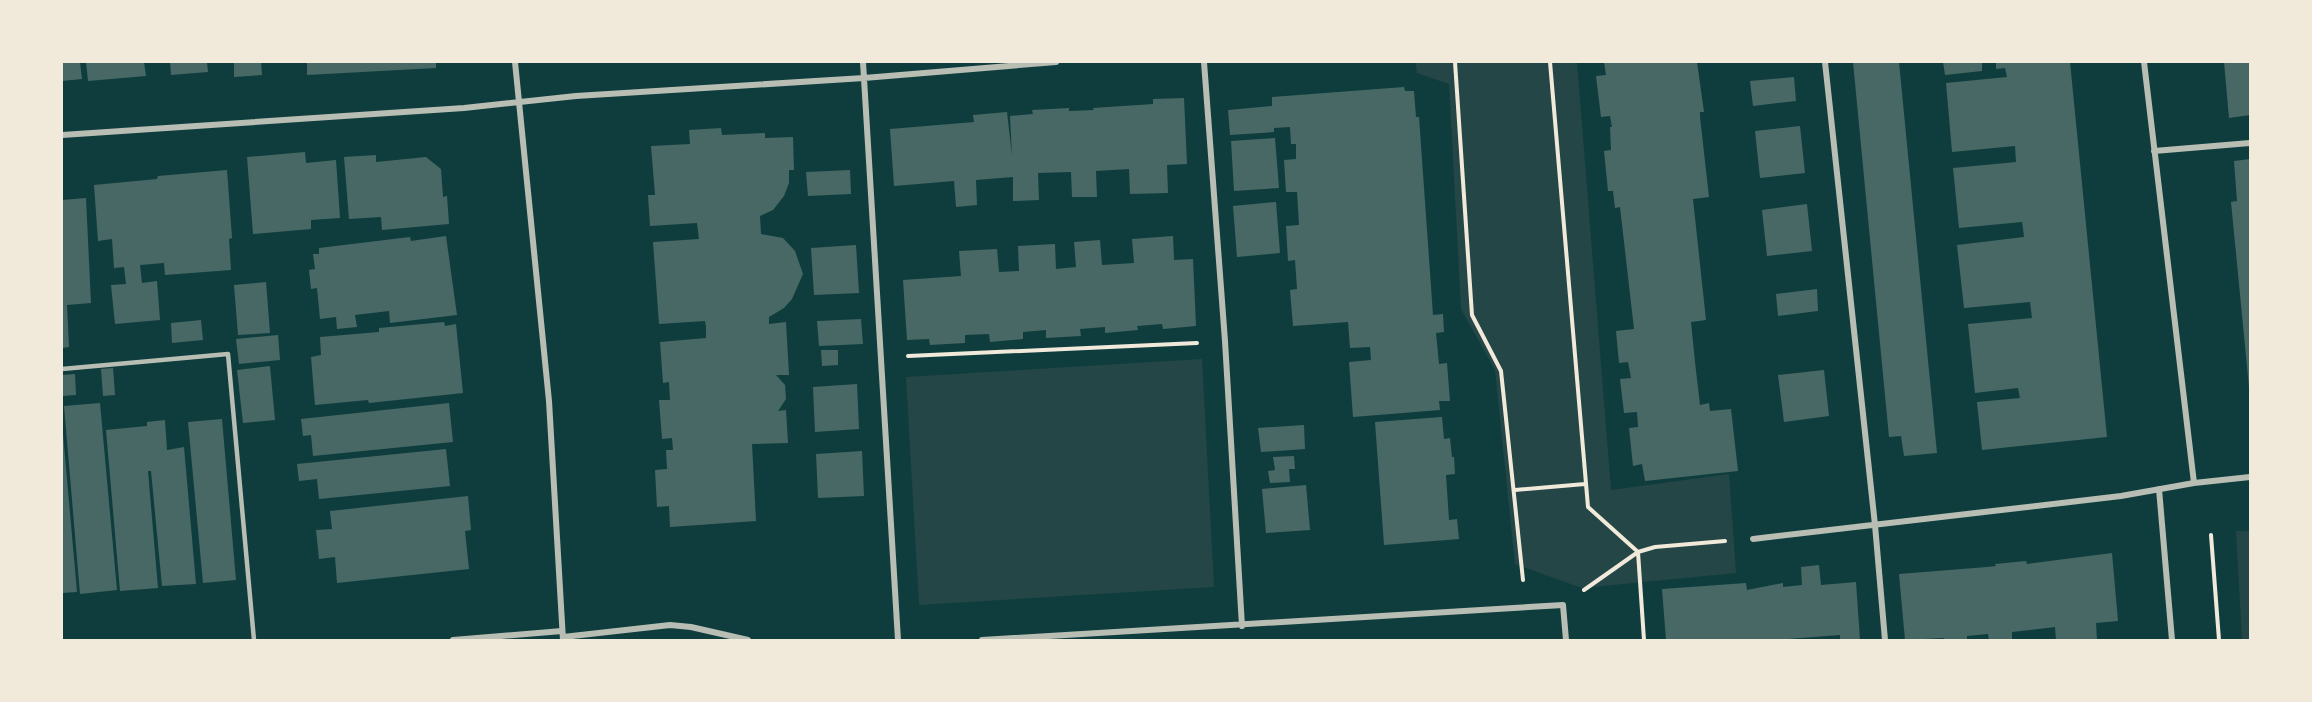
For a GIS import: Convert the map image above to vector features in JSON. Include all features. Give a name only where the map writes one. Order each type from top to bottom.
[{"type":"street","points":[[516,62],[549,401],[563,636]]},
{"type":"street","points":[[863,62],[898,640]]},
{"type":"street","points":[[62,135],[464,108],[519,101],[864,78],[1056,62]]},
{"type":"street","points":[[1204,62],[1225,341],[1242,626]]},
{"type":"street","points":[[1825,62],[1875,525],[1885,640]]},
{"type":"street","points":[[2144,62],[2194,483]]},
{"type":"street","points":[[2154,152],[2250,143]]},
{"type":"street","points":[[1753,539],[2121,496],[2194,483],[2250,477]]},
{"type":"street","points":[[2159,489],[2172,640]]},
{"type":"street","points":[[982,640],[1563,605],[1566,640]]},
{"type":"street","points":[[453,640],[563,636],[670,625],[691,627],[748,640]]},
{"type":"lane","points":[[62,369],[228,354],[254,640]]},
{"type":"path","points":[[1455,62],[1472,315],[1501,371],[1526,607]]},
{"type":"path","points":[[1550,62],[1587,507],[1638,552],[1644,640]]},
{"type":"path","points":[[880,357],[1225,341]]},
{"type":"path","points":[[1514,490],[1586,484]]},
{"type":"path","points":[[2211,535],[2219,640]]},
{"type":"path","points":[[1563,605],[1638,552],[1655,547],[1753,539]]},
{"type":"shaded area","points":[[1415,62],[1577,62],[1611,490],[1729,474],[1736,573],[1582,588],[1515,564],[1495,370],[1461,309],[1449,84],[1417,73]]},
{"type":"shaded area","points":[[1202,359],[1214,587],[919,605],[906,377]]},
{"type":"shaded area","points":[[2236,531],[2250,531],[2250,640],[2242,640]]},
{"type":"building","points":[[62,62],[80,62],[82,79],[62,81]]},
{"type":"building","points":[[86,62],[144,62],[146,76],[88,81]]},
{"type":"building","points":[[170,62],[207,62],[208,72],[171,75]]},
{"type":"building","points":[[234,62],[261,62],[262,75],[234,77]]},
{"type":"building","points":[[307,62],[436,62],[436,68],[307,75]]},
{"type":"building","points":[[1604,62],[1697,62],[1704,112],[1700,112],[1700,117],[1709,197],[1693,199],[1706,320],[1691,322],[1695,362],[1700,405],[1709,403],[1710,411],[1731,409],[1738,471],[1645,481],[1642,464],[1633,466],[1629,428],[1638,427],[1637,412],[1624,413],[1620,379],[1631,378],[1628,362],[1619,363],[1616,331],[1634,329],[1620,207],[1615,208],[1613,191],[1608,191],[1604,151],[1611,150],[1610,127],[1612,127],[1610,116],[1601,117],[1596,76],[1606,75]]},
{"type":"building","points":[[1853,62],[1899,62],[1937,453],[1904,456],[1901,436],[1889,437]]},
{"type":"building","points":[[1943,62],[1982,62],[1982,71],[1945,75]]},
{"type":"building","points":[[1996,62],[2070,62],[2107,437],[1982,450],[1977,402],[2020,398],[2018,388],[1975,393],[1968,324],[2032,318],[2030,302],[1964,308],[1957,245],[2024,237],[2022,222],[1959,228],[1953,168],[2016,162],[2015,146],[1952,152],[1946,83],[2007,77],[2005,68],[1996,69]]},
{"type":"building","points":[[2224,62],[2250,62],[2250,115],[2229,118]]},
{"type":"building","points":[[1794,77],[1796,101],[1753,106],[1750,81]]},
{"type":"building","points":[[1404,87],[1405,91],[1414,91],[1416,117],[1419,117],[1433,315],[1443,314],[1444,332],[1436,333],[1439,364],[1447,363],[1450,401],[1439,401],[1440,410],[1353,417],[1349,362],[1371,360],[1370,347],[1350,348],[1348,322],[1293,326],[1290,290],[1297,289],[1295,260],[1288,261],[1286,226],[1299,225],[1297,192],[1286,192],[1284,160],[1296,159],[1296,144],[1291,144],[1290,127],[1274,128],[1274,132],[1230,135],[1228,110],[1272,106],[1272,97]]},
{"type":"building","points":[[1184,98],[1187,164],[1167,165],[1168,193],[1130,194],[1129,169],[1096,171],[1097,197],[1072,197],[1071,172],[1038,173],[1039,200],[1013,201],[1013,177],[976,180],[977,205],[956,207],[954,181],[894,186],[890,129],[974,122],[973,115],[1007,112],[1012,156],[1010,116],[1033,114],[1032,110],[1069,108],[1069,111],[1094,110],[1093,108],[1153,104],[1153,99]]},
{"type":"building","points":[[1800,126],[1805,173],[1760,178],[1755,131]]},
{"type":"building","points":[[721,128],[722,135],[765,133],[765,138],[793,137],[794,170],[789,170],[789,183],[784,196],[773,210],[760,216],[761,234],[783,238],[795,251],[803,274],[792,299],[784,308],[769,317],[769,324],[786,322],[789,375],[776,375],[785,385],[786,399],[778,411],[786,410],[788,443],[752,444],[756,521],[670,527],[669,506],[657,507],[655,470],[667,469],[666,450],[673,450],[672,438],[662,439],[659,400],[670,400],[669,382],[663,383],[660,342],[706,338],[706,327],[705,321],[659,324],[653,242],[699,239],[697,223],[650,226],[648,195],[655,195],[651,146],[690,144],[689,130]]},
{"type":"building","points":[[1275,138],[1279,188],[1234,191],[1231,141]]},
{"type":"building","points":[[305,152],[306,163],[336,160],[340,218],[311,220],[311,229],[253,234],[247,157]]},
{"type":"building","points":[[376,155],[376,162],[426,157],[441,169],[443,197],[447,196],[449,224],[382,230],[381,217],[349,219],[344,157]]},
{"type":"building","points":[[2250,159],[2249,387],[2231,202],[2237,201],[2234,161]]},
{"type":"building","points":[[227,170],[232,238],[229,239],[231,270],[165,275],[164,263],[140,265],[142,283],[157,281],[160,320],[115,324],[111,285],[126,284],[124,267],[114,268],[112,239],[98,241],[94,185]]},
{"type":"building","points":[[850,170],[851,194],[808,196],[806,172]]},
{"type":"building","points":[[86,198],[91,303],[67,305],[69,347],[62,348],[62,200]]},
{"type":"building","points":[[1276,202],[1280,253],[1237,257],[1233,206]]},
{"type":"building","points":[[1807,204],[1812,251],[1767,256],[1762,210]]},
{"type":"building","points":[[446,236],[457,315],[390,323],[389,311],[355,315],[357,327],[337,329],[336,317],[320,319],[317,288],[311,289],[309,270],[315,269],[313,254],[319,254],[319,248],[410,237],[411,241]]},
{"type":"building","points":[[1173,236],[1174,260],[1193,259],[1196,326],[1163,329],[1162,324],[1137,326],[1138,330],[1105,333],[1105,327],[1080,329],[1081,336],[1046,338],[1046,330],[1023,332],[1023,339],[990,342],[989,334],[965,335],[965,343],[930,345],[929,339],[907,340],[903,280],[961,276],[959,251],[997,249],[999,272],[1019,271],[1018,246],[1055,244],[1056,269],[1076,267],[1074,242],[1100,240],[1102,265],[1134,263],[1132,239]]},
{"type":"building","points":[[856,245],[859,293],[814,295],[811,248]]},
{"type":"building","points":[[266,282],[270,333],[238,335],[234,285]]},
{"type":"building","points":[[1817,289],[1818,311],[1778,316],[1776,294]]},
{"type":"building","points":[[861,319],[863,344],[819,346],[817,321]]},
{"type":"building","points":[[201,320],[203,340],[172,343],[171,323]]},
{"type":"building","points":[[444,322],[445,326],[456,324],[463,393],[369,403],[368,400],[315,405],[311,357],[321,355],[320,337],[379,332],[379,328]]},
{"type":"building","points":[[278,335],[280,360],[239,364],[236,339]]},
{"type":"building","points":[[821,350],[838,350],[838,365],[822,366]]},
{"type":"building","points":[[270,366],[275,420],[243,423],[237,370]]},
{"type":"building","points":[[113,368],[115,395],[103,396],[101,369]]},
{"type":"building","points":[[1824,370],[1829,416],[1784,422],[1778,375]]},
{"type":"building","points":[[75,374],[76,395],[62,396],[62,375]]},
{"type":"building","points":[[857,384],[859,429],[815,432],[813,387]]},
{"type":"building","points":[[100,403],[117,590],[80,594],[64,406]]},
{"type":"building","points":[[449,403],[453,442],[313,456],[311,435],[303,436],[301,419]]},
{"type":"building","points":[[1442,417],[1444,439],[1450,438],[1452,457],[1454,457],[1455,474],[1446,475],[1449,520],[1457,519],[1459,539],[1384,545],[1375,422]]},
{"type":"building","points":[[222,419],[236,580],[203,583],[188,422]]},
{"type":"building","points":[[165,420],[167,450],[184,447],[196,584],[162,586],[151,471],[148,471],[158,588],[120,591],[106,430],[147,426],[147,422]]},
{"type":"building","points":[[1304,425],[1305,449],[1261,452],[1258,428]]},
{"type":"building","points":[[62,434],[77,592],[62,593]]},
{"type":"building","points":[[446,449],[450,486],[319,499],[317,479],[299,481],[297,464]]},
{"type":"building","points":[[862,451],[864,496],[818,498],[816,454]]},
{"type":"building","points":[[1294,456],[1295,469],[1289,469],[1290,482],[1270,483],[1268,471],[1275,470],[1273,457]]},
{"type":"building","points":[[1306,485],[1310,530],[1266,533],[1262,489]]},
{"type":"building","points":[[468,496],[471,530],[465,531],[469,569],[337,583],[335,557],[319,559],[316,530],[332,529],[330,511]]},
{"type":"building","points":[[2112,553],[2118,621],[2096,623],[2097,640],[2056,640],[2055,627],[2012,632],[2012,640],[1989,640],[1988,634],[1967,636],[1967,640],[1944,640],[1944,638],[1905,640],[1899,574],[1987,567],[2026,561],[2027,564]]},
{"type":"building","points":[[1819,565],[1821,585],[1856,582],[1860,640],[1840,640],[1840,635],[1775,640],[1666,640],[1662,589],[1746,583],[1747,590],[1783,583],[1783,587],[1802,585],[1801,567]]}]
